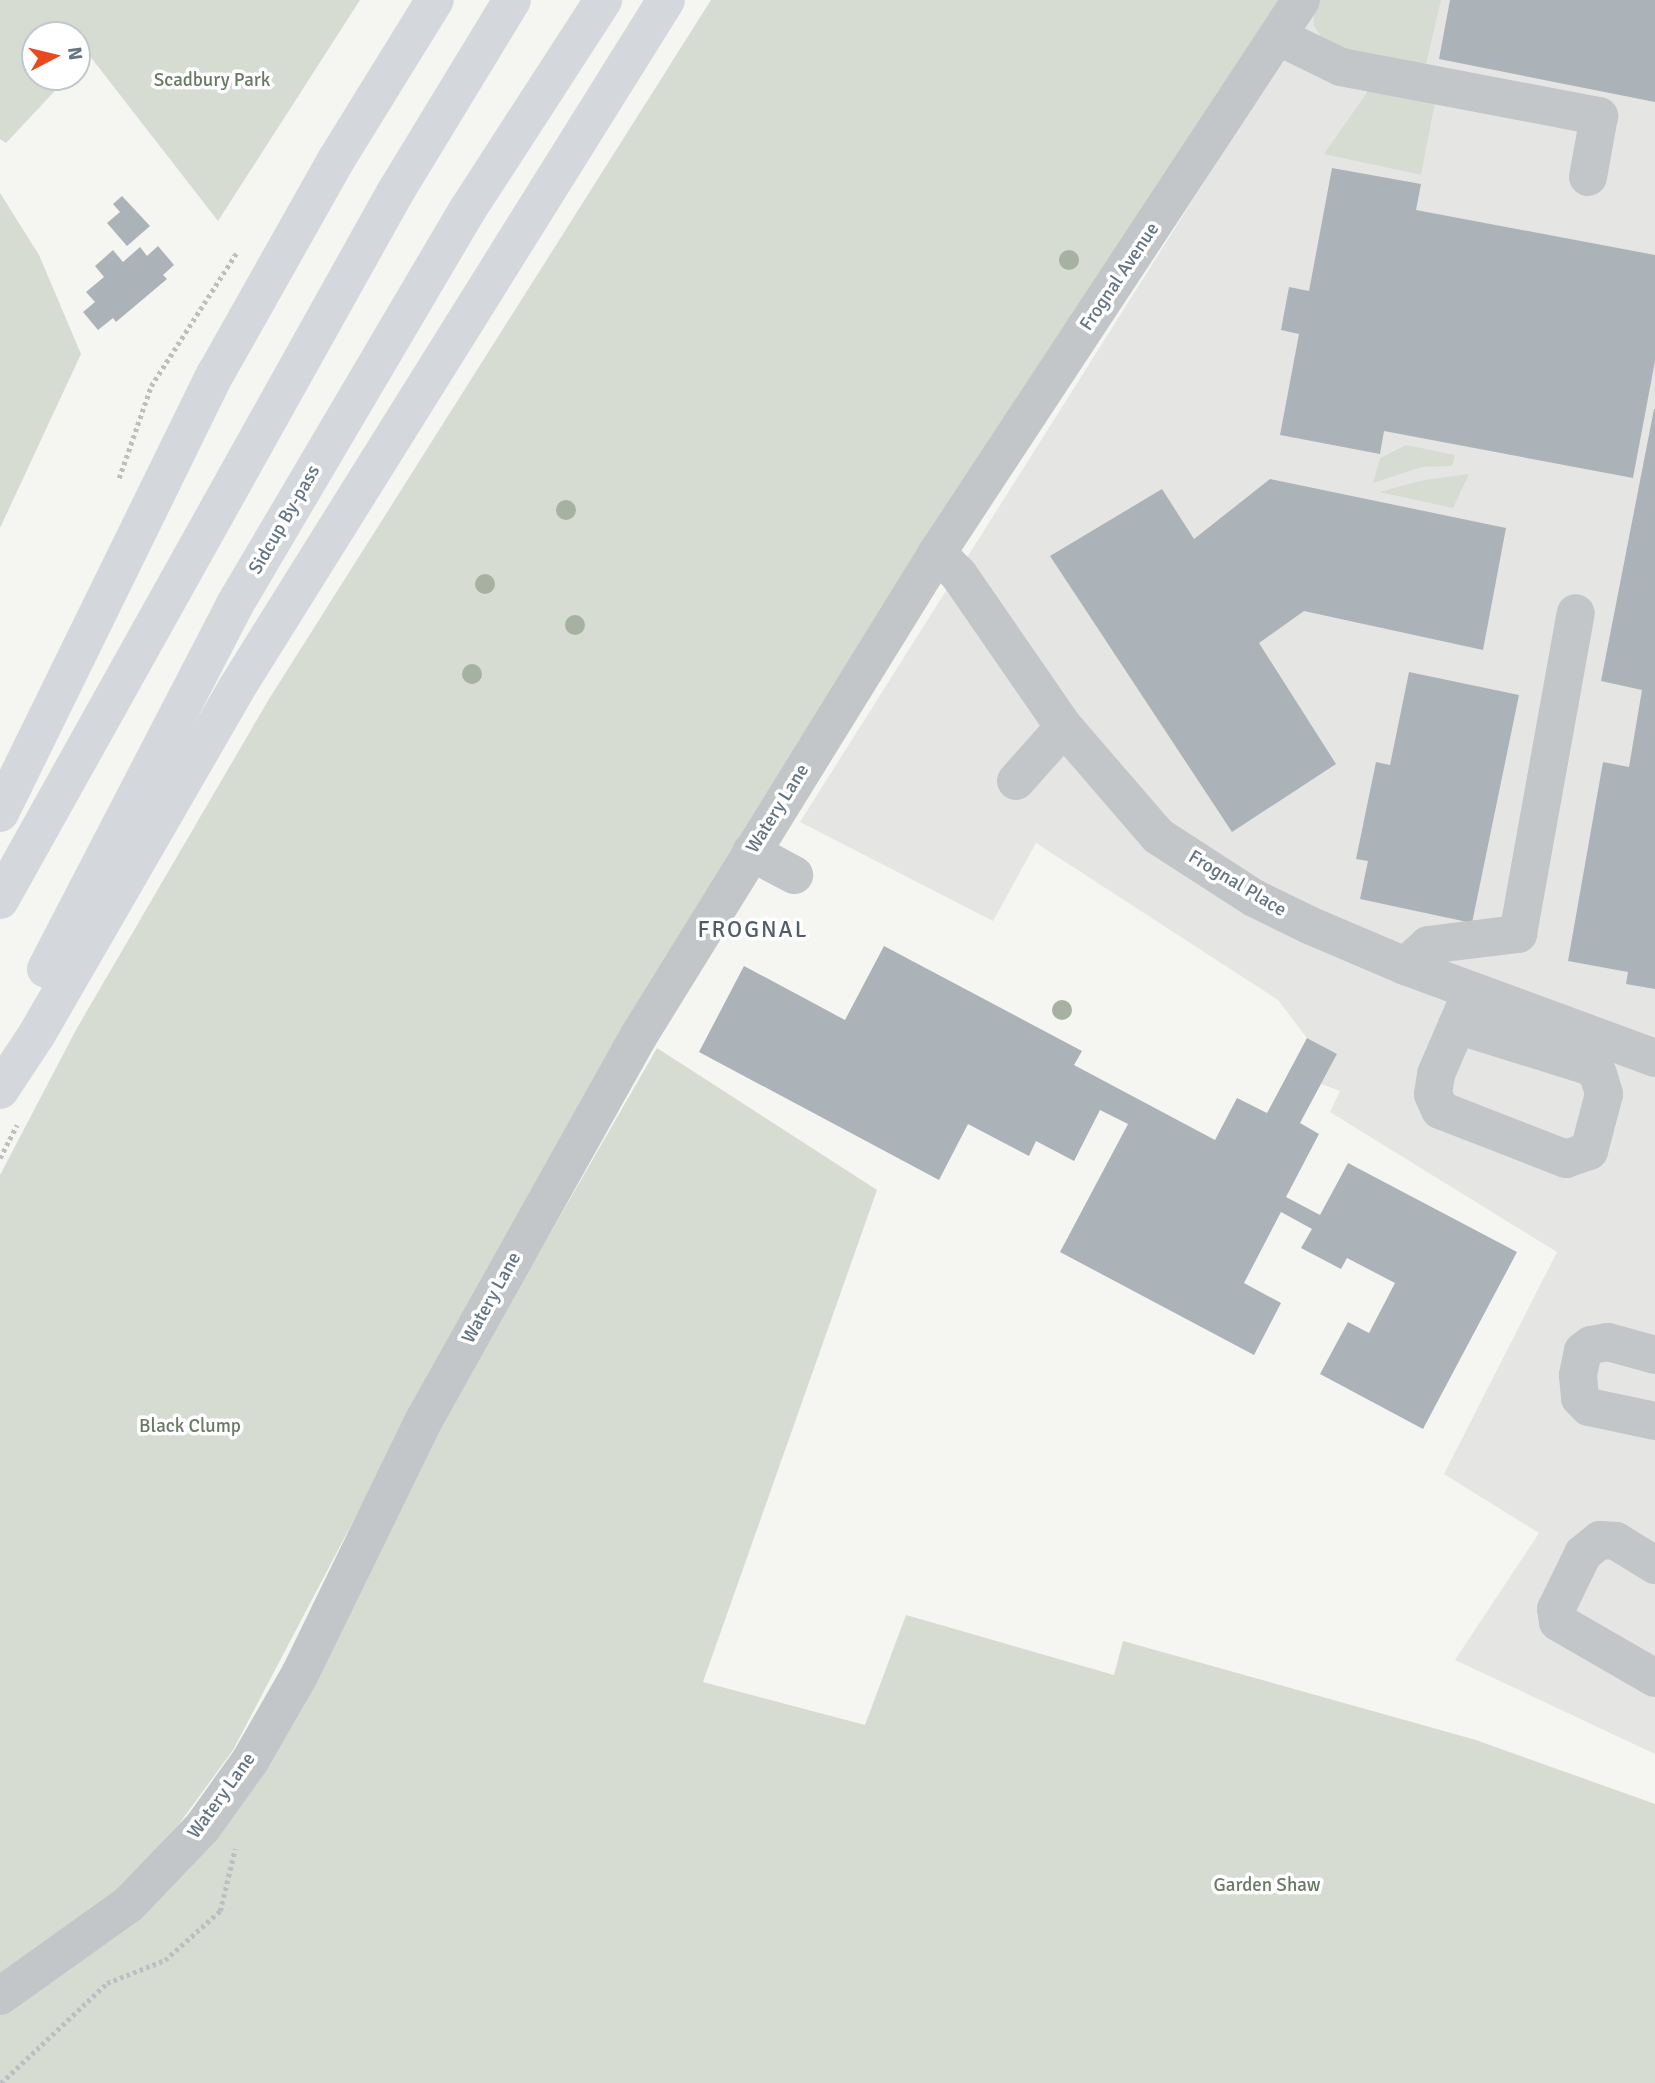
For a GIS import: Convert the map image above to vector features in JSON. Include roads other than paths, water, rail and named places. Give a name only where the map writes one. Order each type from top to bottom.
[{"type":"highway","points":[[0,813],[216,373],[335,160],[435,0]]},
{"type":"highway","points":[[0,900],[396,191],[512,0]]},
{"type":"highway","name":"Sidcup By-pass","points":[[0,1058],[234,606],[468,209],[603,0]]},
{"type":"highway","points":[[0,1090],[37,1034],[236,689],[666,0]]},
{"type":"street","name":"Frognal Avenue","points":[[937,553],[1301,0]]},
{"type":"street","points":[[1279,37],[1342,67],[1599,116],[1588,177]]},
{"type":"street","name":"Frognal Place","points":[[937,553],[959,575],[1064,727],[1158,836],[1254,898],[1405,966],[1464,1008],[1655,1058]]},
{"type":"street","name":"Watery Lane","points":[[0,1996],[129,1905],[202,1828],[250,1761],[300,1674],[431,1408],[638,1037],[937,553]]},
{"type":"street","points":[[1405,966],[1428,946],[1518,934],[1576,613]]},
{"type":"street","points":[[1016,781],[1064,727]]},
{"type":"street","points":[[751,852],[794,875]]},
{"type":"street","points":[[1655,1355],[1608,1342],[1591,1345],[1583,1352],[1578,1375],[1580,1398],[1589,1407],[1655,1422]]},
{"type":"street","points":[[1655,1565],[1616,1541],[1600,1540],[1583,1554],[1556,1609],[1558,1622],[1655,1678]]},
{"type":"district","name":"FROGNAL","points":[[753,930]]},
{"type":"park label","name":"Scadbury Park","points":[[212,81]]},
{"type":"park label","name":"Black Clump","points":[[190,1427]]},
{"type":"park label","name":"Garden Shaw","points":[[1267,1886]]}]
